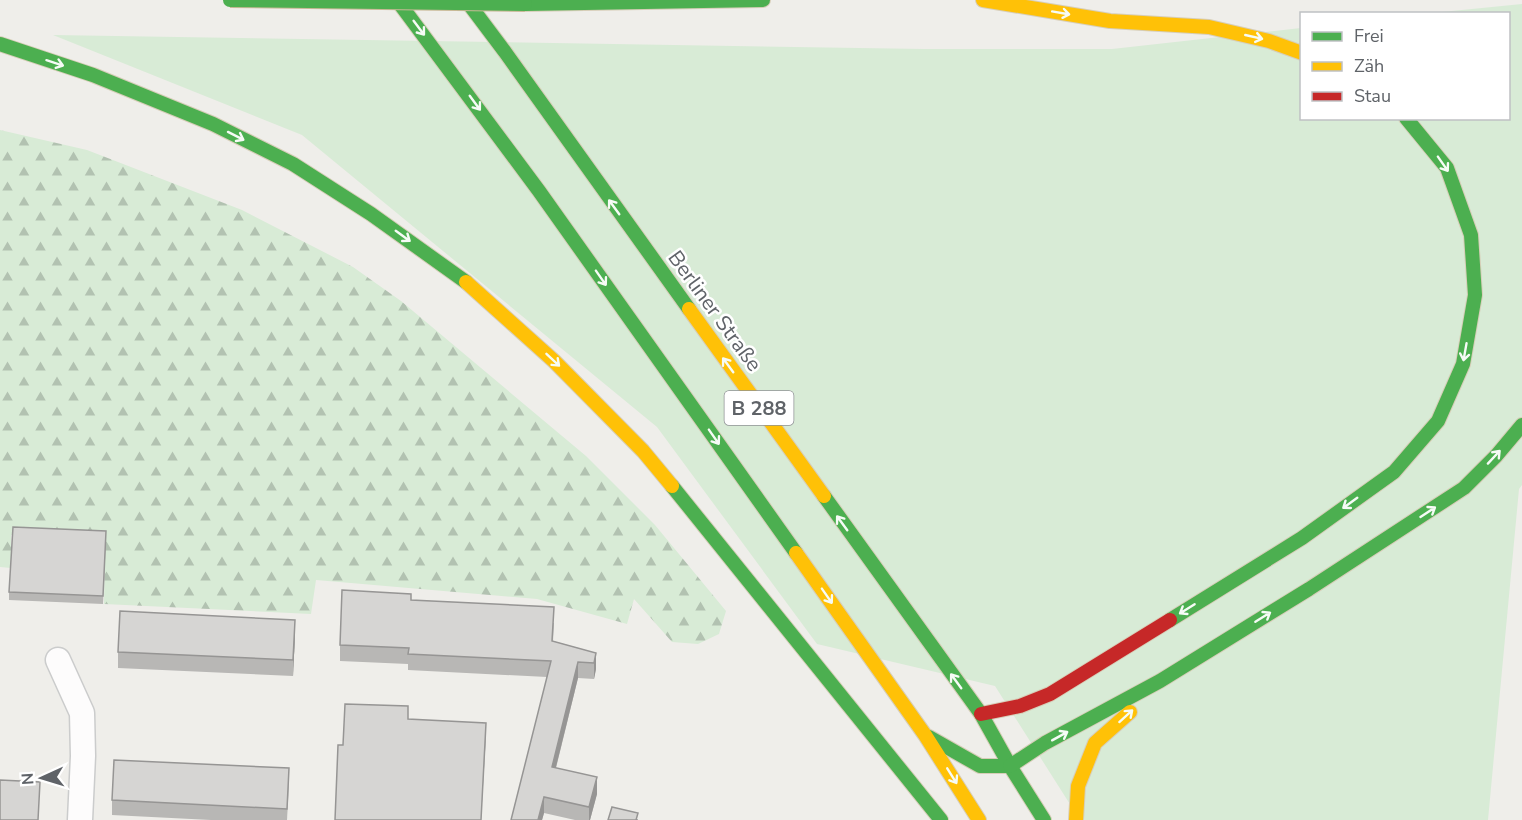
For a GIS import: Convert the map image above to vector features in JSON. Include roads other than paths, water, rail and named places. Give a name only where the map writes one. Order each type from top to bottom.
[{"type":"main road","points":[[230,0],[525,4],[763,0]]},
{"type":"main road","name":"B 288","points":[[397,0],[539,191],[925,735],[979,819]]},
{"type":"main road","name":"Berliner Straße","points":[[466,0],[981,714],[1044,820]]},
{"type":"main road","points":[[983,0],[1110,21],[1209,27],[1269,41],[1300,52]]},
{"type":"main road","points":[[0,44],[93,75],[213,124],[293,164],[371,214],[464,280],[554,361],[643,451],[941,820]]},
{"type":"main road","points":[[981,714],[1020,706],[1050,694],[1302,538],[1394,472],[1438,420],[1463,364],[1475,295],[1471,235],[1447,168],[1408,120]]},
{"type":"main road","points":[[925,735],[980,766],[1010,766],[1045,744],[1160,681],[1309,589],[1464,488],[1496,456],[1522,425]]},
{"type":"main road","points":[[1076,820],[1078,786],[1095,743],[1160,681]]},
{"type":"street","points":[[58,660],[82,712],[83,756],[80,820]]}]
